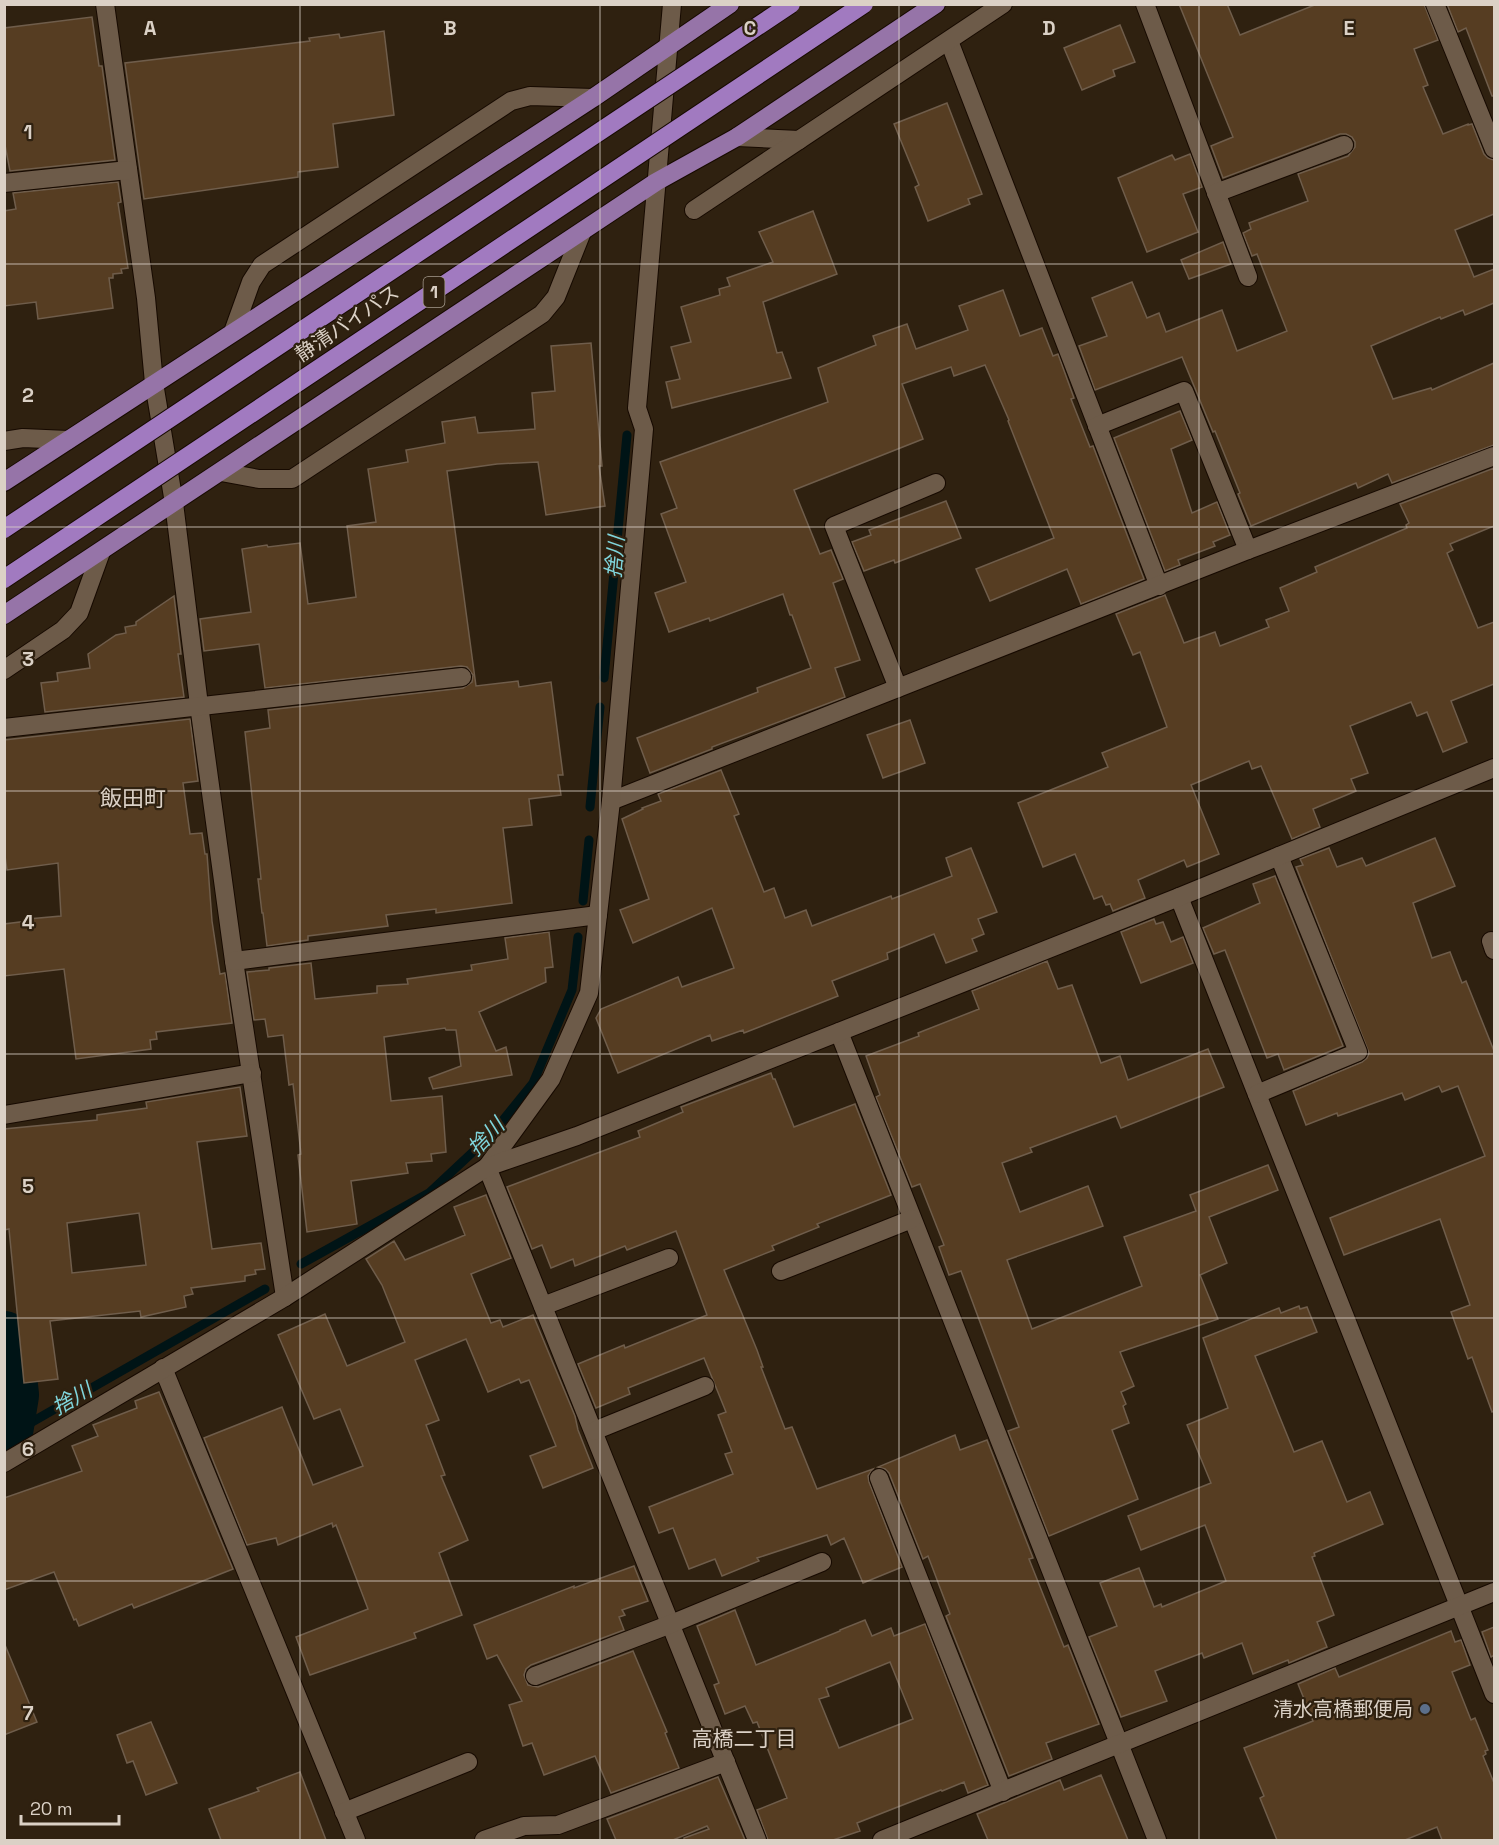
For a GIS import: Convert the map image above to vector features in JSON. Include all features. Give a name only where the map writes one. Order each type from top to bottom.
[{"type":"highway","points":[[4,482],[593,98],[730,4]]},
{"type":"highway","name":"静清バイパス","points":[[4,529],[791,4]]},
{"type":"highway","name":"静清バイパス","points":[[4,579],[864,4]]},
{"type":"highway","points":[[4,615],[656,182],[737,137],[936,4]]},
{"type":"street","points":[[105,4],[146,298],[154,383],[174,503],[234,961],[285,1297]]},
{"type":"street","points":[[487,1167],[551,1079],[589,993],[611,801],[644,429],[637,408],[672,4]]},
{"type":"street","points":[[694,210],[1003,4]]},
{"type":"street","points":[[1145,4],[1248,277]]},
{"type":"street","points":[[1435,4],[1494,149]]},
{"type":"street","points":[[949,41],[1159,586]]},
{"type":"street","points":[[233,332],[251,282],[262,265],[501,107],[511,101],[530,96],[593,98]]},
{"type":"street","points":[[737,137],[799,140]]},
{"type":"street","points":[[1216,193],[1344,145]]},
{"type":"street","points":[[4,183],[128,170]]},
{"type":"street","points":[[221,472],[259,479],[292,479],[542,314],[556,297],[582,232]]},
{"type":"street","points":[[1097,426],[1184,391],[1248,550]]},
{"type":"street","points":[[4,441],[23,438],[69,440]]},
{"type":"street","points":[[611,801],[1248,550],[1494,456]]},
{"type":"street","points":[[898,688],[834,526],[936,483]]},
{"type":"street","points":[[4,670],[63,630],[79,613],[100,552]]},
{"type":"street","points":[[4,728],[462,677]]},
{"type":"street","points":[[4,1463],[285,1297],[487,1167],[577,1136],[1179,897],[1494,768]]},
{"type":"street","points":[[1257,1094],[1358,1052],[1279,856]]},
{"type":"street","points":[[1179,897],[1494,1694]]},
{"type":"street","points":[[234,961],[598,915]]},
{"type":"street","points":[[838,1032],[1157,1840]]},
{"type":"street","points":[[4,1115],[252,1073]]},
{"type":"street","points":[[487,1167],[757,1840]]},
{"type":"street","points":[[781,1271],[912,1219]]},
{"type":"street","points":[[543,1306],[669,1258]]},
{"type":"street","points":[[163,1368],[356,1840]]},
{"type":"street","points":[[594,1431],[705,1386]]},
{"type":"street","points":[[879,1478],[1003,1792]]},
{"type":"street","points":[[535,1676],[671,1624],[822,1562]]},
{"type":"street","points":[[882,1840],[1494,1592]]},
{"type":"street","points":[[344,1812],[468,1762]]},
{"type":"street","points":[[484,1840],[524,1826],[558,1825],[726,1762]]},
{"type":"building","points":[[1179,4],[1227,4],[1240,35],[1317,4],[1424,4],[1438,40],[1414,49],[1428,85],[1423,87],[1443,134],[1472,124],[1484,154],[1494,160],[1494,214],[1455,230],[1474,277],[1494,269],[1494,303],[1465,315],[1463,310],[1441,319],[1440,317],[1371,346],[1393,399],[1431,388],[1432,390],[1494,363],[1494,445],[1392,483],[1388,474],[1358,488],[1356,483],[1251,526],[1215,431],[1213,432],[1182,357],[1095,390],[1079,346],[1107,336],[1092,298],[1132,282],[1147,318],[1159,313],[1166,332],[1222,310],[1237,351],[1287,331],[1257,254],[1252,256],[1243,233],[1251,229],[1249,223],[1308,201],[1298,174],[1348,156],[1355,147],[1352,137],[1340,134],[1223,178],[1211,146],[1233,137]]},
{"type":"building","points":[[1447,4],[1494,4],[1494,96],[1492,96],[1466,28],[1458,32]]},
{"type":"building","points":[[92,17],[99,66],[102,66],[115,160],[10,171],[4,140],[4,28]]},
{"type":"building","points":[[1120,25],[1135,62],[1113,70],[1115,76],[1082,90],[1064,48]]},
{"type":"building","points":[[384,31],[394,115],[333,124],[338,167],[298,172],[298,177],[144,199],[125,63],[310,41],[309,38],[339,34],[340,38]]},
{"type":"building","points":[[947,103],[982,194],[968,199],[970,204],[928,221],[915,187],[919,185],[894,124]]},
{"type":"building","points":[[1190,154],[1202,187],[1183,194],[1198,232],[1147,252],[1118,178],[1172,155],[1175,160]]},
{"type":"building","points":[[118,182],[121,202],[118,203],[128,268],[121,269],[122,273],[113,274],[113,278],[109,278],[113,308],[38,319],[36,302],[4,306],[4,211],[16,209],[13,193]]},
{"type":"building","points":[[813,211],[837,274],[763,302],[777,353],[782,352],[791,378],[672,408],[666,382],[680,379],[671,347],[691,342],[681,307],[720,295],[719,289],[730,286],[727,278],[773,262],[759,232]]},
{"type":"building","points":[[1223,242],[1231,264],[1189,279],[1181,260]]},
{"type":"building","points":[[1003,290],[1020,336],[1042,328],[1053,356],[1058,354],[1074,398],[1071,399],[1090,447],[1093,446],[1144,579],[1081,604],[1067,569],[990,601],[976,569],[1054,538],[1009,420],[985,365],[954,376],[951,367],[902,384],[923,439],[794,490],[820,554],[831,550],[843,579],[833,583],[860,660],[835,668],[845,697],[650,773],[637,738],[758,692],[757,688],[811,668],[783,594],[710,621],[709,618],[669,632],[655,593],[686,582],[661,514],[677,508],[660,462],[828,402],[818,368],[876,345],[873,336],[907,324],[916,349],[968,330],[959,306]]},
{"type":"building","points":[[591,343],[602,466],[599,466],[605,506],[546,515],[538,462],[497,464],[447,471],[476,686],[518,681],[519,687],[551,682],[563,775],[558,775],[561,795],[529,799],[532,825],[503,828],[512,903],[436,913],[436,909],[386,915],[388,926],[308,936],[308,940],[267,946],[258,879],[261,879],[245,732],[270,728],[268,710],[463,688],[472,682],[473,675],[467,667],[461,666],[265,688],[259,644],[204,651],[200,619],[251,612],[242,549],[267,545],[268,547],[300,543],[308,604],[356,597],[347,526],[376,522],[368,469],[408,462],[406,450],[445,443],[442,422],[475,417],[478,433],[535,429],[532,393],[555,391],[551,346]]},
{"type":"building","points":[[1180,411],[1192,440],[1171,449],[1192,513],[1217,502],[1230,535],[1213,542],[1215,546],[1178,560],[1180,565],[1165,571],[1114,438]]},
{"type":"building","points":[[1494,468],[1494,526],[1450,544],[1453,550],[1447,553],[1478,628],[1494,622],[1494,684],[1451,701],[1467,742],[1443,752],[1427,712],[1417,716],[1411,702],[1350,726],[1368,773],[1351,779],[1356,791],[1313,809],[1320,827],[1292,839],[1261,766],[1252,769],[1249,761],[1191,785],[1219,854],[1187,867],[1184,860],[1138,880],[1145,898],[1113,911],[1110,904],[1106,905],[1102,896],[1094,899],[1075,854],[1043,867],[1018,803],[1108,767],[1102,753],[1167,727],[1140,652],[1133,655],[1116,614],[1165,595],[1184,643],[1215,632],[1220,646],[1269,627],[1266,620],[1289,611],[1280,588],[1317,572],[1315,567],[1407,528],[1406,525],[1409,523],[1400,504]]},
{"type":"building","points":[[946,501],[961,538],[895,563],[894,560],[864,571],[852,542],[871,535],[869,530]]},
{"type":"building","points":[[174,596],[184,697],[45,712],[41,683],[58,681],[57,673],[90,668],[88,654],[116,635],[126,633],[125,627],[136,625],[136,622]]},
{"type":"building","points":[[190,719],[198,781],[183,783],[190,834],[202,833],[205,854],[207,854],[212,921],[220,974],[225,973],[232,1023],[156,1032],[157,1039],[150,1040],[151,1049],[76,1059],[64,969],[4,976],[4,924],[61,916],[58,863],[7,870],[4,849],[4,740]]},
{"type":"building","points":[[910,720],[925,763],[883,778],[867,735]]},
{"type":"building","points":[[721,770],[739,814],[734,816],[764,892],[774,888],[785,918],[806,910],[812,926],[891,896],[892,899],[952,876],[946,858],[971,848],[997,912],[978,919],[984,934],[972,939],[977,951],[946,963],[934,934],[887,953],[888,959],[832,981],[838,996],[744,1033],[743,1030],[712,1041],[710,1035],[618,1073],[596,1018],[601,1009],[678,977],[682,987],[734,968],[712,908],[633,943],[620,910],[649,899],[622,819],[661,801],[658,794]]},
{"type":"building","points":[[1435,838],[1455,886],[1413,903],[1432,958],[1450,952],[1462,983],[1466,981],[1494,1051],[1494,1411],[1492,1412],[1472,1357],[1468,1359],[1451,1312],[1470,1305],[1440,1219],[1344,1255],[1330,1218],[1485,1156],[1458,1086],[1442,1092],[1439,1086],[1405,1100],[1402,1093],[1306,1125],[1293,1091],[1362,1062],[1369,1053],[1296,867],[1303,865],[1300,859],[1329,848],[1337,867],[1362,858],[1366,866]]},
{"type":"building","points":[[1275,876],[1343,1046],[1284,1070],[1278,1054],[1267,1058],[1225,950],[1214,954],[1203,928],[1260,903],[1253,884]]},
{"type":"building","points":[[1154,919],[1156,924],[1163,922],[1171,942],[1183,937],[1193,963],[1141,983],[1121,932]]},
{"type":"building","points":[[549,932],[553,967],[545,968],[546,982],[479,1012],[496,1051],[506,1047],[512,1075],[433,1089],[429,1078],[461,1066],[456,1030],[445,1028],[384,1037],[391,1101],[442,1096],[446,1152],[431,1154],[432,1161],[406,1163],[408,1173],[351,1181],[357,1224],[307,1232],[293,1084],[289,1085],[283,1035],[268,1037],[265,1019],[254,1020],[247,972],[311,963],[315,999],[377,993],[377,986],[408,984],[407,979],[472,970],[471,965],[508,959],[505,938]]},
{"type":"building","points":[[1047,961],[1058,989],[1072,985],[1101,1063],[1120,1056],[1128,1080],[1208,1049],[1224,1087],[1121,1128],[1116,1116],[1030,1148],[1032,1152],[1002,1163],[1020,1212],[1088,1186],[1103,1226],[1007,1260],[1032,1329],[1142,1286],[1124,1237],[1196,1211],[1190,1195],[1268,1165],[1278,1190],[1209,1217],[1227,1263],[1200,1275],[1218,1319],[1120,1352],[1134,1386],[1121,1392],[1126,1404],[1123,1406],[1129,1423],[1112,1430],[1138,1499],[1049,1536],[1008,1431],[1019,1427],[961,1271],[949,1275],[939,1247],[944,1245],[920,1184],[912,1187],[876,1097],[880,1095],[866,1056],[919,1036],[918,1033],[979,1009],[972,991]]},
{"type":"building","points":[[771,1073],[794,1127],[855,1104],[891,1195],[817,1224],[819,1227],[772,1246],[774,1250],[724,1270],[757,1350],[763,1367],[761,1367],[785,1429],[792,1427],[817,1489],[873,1469],[868,1476],[869,1482],[902,1567],[863,1583],[844,1538],[831,1545],[827,1535],[757,1558],[759,1561],[722,1576],[715,1559],[689,1569],[673,1528],[659,1533],[649,1507],[733,1474],[725,1454],[732,1452],[718,1415],[726,1412],[704,1358],[628,1388],[630,1394],[596,1408],[578,1364],[707,1315],[676,1231],[627,1250],[625,1246],[575,1266],[573,1259],[551,1268],[542,1245],[532,1249],[507,1187],[640,1137],[638,1131],[683,1112],[681,1107]]},
{"type":"building","points":[[240,1087],[247,1136],[197,1142],[212,1249],[261,1243],[265,1269],[255,1270],[256,1274],[245,1276],[245,1281],[191,1288],[193,1294],[184,1296],[186,1307],[141,1317],[140,1311],[50,1321],[58,1379],[24,1383],[9,1229],[4,1230],[4,1129],[97,1120],[97,1115],[147,1108],[146,1102]],"holes":[[[139,1213],[146,1265],[72,1273],[67,1223]]]},
{"type":"building","points":[[486,1195],[511,1258],[471,1274],[491,1323],[500,1320],[503,1327],[533,1315],[575,1416],[593,1468],[543,1488],[530,1456],[556,1446],[529,1380],[521,1383],[519,1379],[488,1392],[466,1339],[415,1360],[439,1420],[426,1425],[445,1475],[441,1476],[468,1540],[439,1553],[462,1615],[414,1633],[416,1638],[310,1675],[296,1637],[368,1609],[336,1525],[333,1527],[332,1523],[278,1545],[276,1538],[247,1545],[204,1438],[282,1407],[313,1485],[363,1466],[340,1409],[314,1419],[278,1335],[325,1314],[347,1366],[405,1342],[382,1285],[366,1259],[394,1241],[405,1260],[465,1235],[454,1207]]},
{"type":"building","points":[[1299,1306],[1300,1309],[1307,1307],[1317,1332],[1255,1356],[1294,1452],[1322,1441],[1347,1502],[1370,1492],[1383,1524],[1314,1553],[1315,1556],[1312,1557],[1334,1615],[1317,1622],[1327,1647],[1289,1663],[1288,1660],[1253,1674],[1242,1643],[1204,1658],[1202,1653],[1155,1671],[1167,1701],[1121,1717],[1089,1637],[1117,1626],[1100,1583],[1139,1568],[1154,1607],[1161,1604],[1162,1607],[1226,1581],[1205,1525],[1141,1550],[1128,1516],[1211,1483],[1187,1425],[1228,1408],[1203,1338],[1279,1308],[1281,1313]]},
{"type":"building","points":[[159,1392],[233,1569],[134,1608],[132,1604],[79,1626],[76,1619],[74,1620],[54,1572],[4,1590],[4,1498],[82,1471],[72,1446],[98,1436],[93,1425],[137,1408],[135,1401]]},
{"type":"building","points":[[955,1435],[960,1450],[987,1440],[1033,1558],[1029,1559],[1064,1647],[1068,1645],[1099,1724],[1046,1743],[1052,1759],[1009,1776],[946,1616],[950,1614],[928,1556],[923,1559],[889,1473],[878,1467]]},
{"type":"building","points":[[634,1566],[648,1601],[622,1610],[625,1615],[619,1617],[624,1630],[531,1665],[526,1669],[524,1675],[528,1685],[538,1687],[633,1651],[667,1732],[665,1733],[679,1768],[611,1793],[595,1756],[544,1775],[532,1743],[523,1746],[509,1705],[522,1701],[497,1655],[487,1659],[474,1625],[574,1586],[574,1588]]},
{"type":"building","points":[[735,1610],[756,1665],[865,1620],[872,1636],[891,1628],[894,1636],[925,1624],[988,1785],[968,1793],[964,1782],[941,1790],[857,1823],[860,1831],[833,1840],[768,1840],[757,1810],[787,1798],[757,1722],[753,1723],[745,1706],[725,1714],[714,1685],[719,1683],[697,1626]],"holes":[[[890,1662],[913,1719],[839,1748],[819,1699],[829,1696],[826,1688]]]},
{"type":"building","points":[[1494,1627],[1494,1655],[1491,1657],[1482,1632]]},
{"type":"building","points":[[1451,1631],[1455,1642],[1461,1640],[1470,1665],[1452,1672],[1471,1720],[1475,1718],[1488,1750],[1483,1756],[1494,1783],[1494,1840],[1442,1840],[1437,1827],[1405,1840],[1277,1840],[1260,1798],[1264,1796],[1244,1748],[1313,1721],[1298,1684],[1335,1668],[1339,1677]]},
{"type":"building","points":[[4,1646],[37,1722],[4,1735]]},
{"type":"building","points":[[151,1722],[177,1783],[146,1795],[133,1761],[127,1763],[117,1735]]},
{"type":"building","points":[[300,1772],[326,1840],[221,1840],[209,1809],[259,1791],[257,1788]]},
{"type":"building","points":[[1101,1775],[1128,1840],[988,1840],[977,1814],[1060,1780],[1064,1790]]},
{"type":"building","points":[[718,1777],[745,1840],[684,1840],[684,1838],[709,1829],[707,1826],[673,1840],[616,1840],[607,1819]]},
{"type":"waterway","name":"捨川","points":[[604,678],[627,435]]},
{"type":"waterway","name":"捨川","points":[[590,807],[600,707]]},
{"type":"waterway","name":"捨川","points":[[583,901],[589,840]]},
{"type":"waterway","name":"捨川","points":[[301,1264],[429,1193],[491,1135],[533,1083],[572,990],[578,937]]},
{"type":"waterway","name":"捨川","points":[[4,1438],[265,1289]]},
{"type":"waterway","name":"捨川","points":[[4,1340],[10,1395],[4,1432]]},
{"type":"place","name":"清水高橋郵便局","points":[[1425,1709]]},
{"type":"district","name":"飯田町","points":[[133,798]]},
{"type":"district","name":"高橋二丁目","points":[[744,1739]]}]
